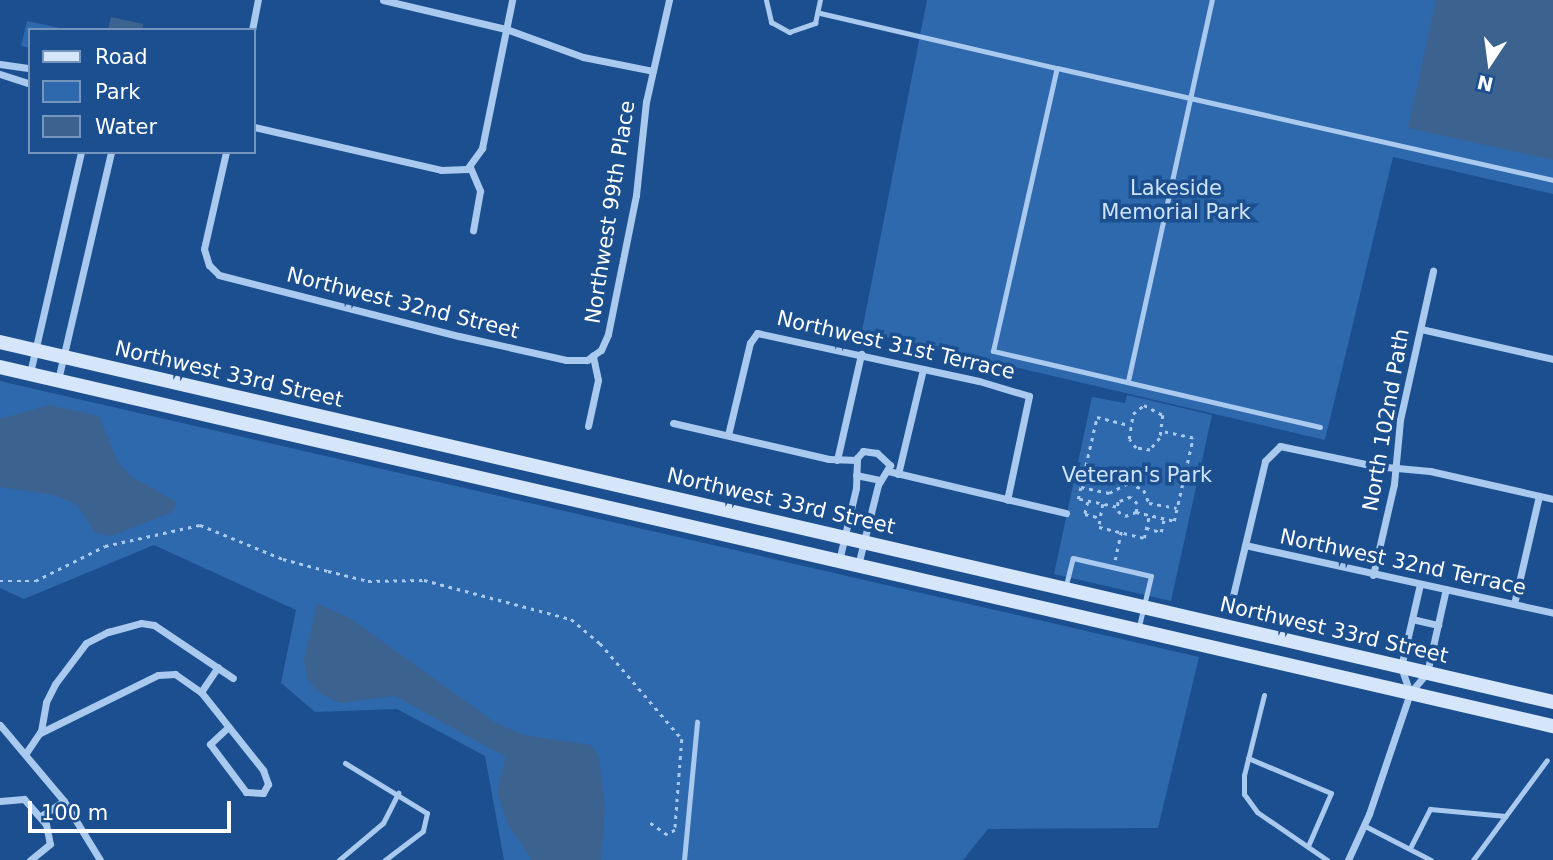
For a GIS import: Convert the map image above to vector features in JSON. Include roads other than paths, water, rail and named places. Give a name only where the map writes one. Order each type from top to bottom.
[{"type":"street","points":[[252,28],[258,0]]},
{"type":"street","points":[[383,0],[506,29],[576,55],[653,71]]},
{"type":"street","points":[[470,167],[482,148],[512,0]]},
{"type":"street","name":"Northwest 99th Place","points":[[593,356],[608,334],[634,204],[653,71],[669,0]]},
{"type":"street","points":[[0,64],[28,68]]},
{"type":"street","points":[[0,74],[28,83]]},
{"type":"street","points":[[256,127],[441,170],[470,167]]},
{"type":"street","points":[[30,374],[81,154]]},
{"type":"street","points":[[58,380],[111,154]]},
{"type":"street","name":"Northwest 32nd Street","points":[[226,154],[204,249],[209,265],[225,278],[572,361],[593,356]]},
{"type":"street","points":[[470,167],[480,191],[473,230]]},
{"type":"street","name":"North 102nd Path","points":[[1373,575],[1395,468],[1400,421],[1433,271]]},
{"type":"street","points":[[1421,329],[1553,359]]},
{"type":"street","name":"Northwest 31st Terrace","points":[[728,435],[755,334],[861,354],[1028,395],[1007,500]]},
{"type":"street","name":"Northwest 33rd Street","points":[[0,342],[1553,702]]},
{"type":"street","points":[[837,460],[861,354]]},
{"type":"street","points":[[588,426],[598,380],[593,356]]},
{"type":"street","name":"Northwest 33rd Street","points":[[0,367],[1553,726]]},
{"type":"street","points":[[898,474],[923,369]]},
{"type":"street","points":[[673,423],[837,460],[857,460]]},
{"type":"street","points":[[1231,604],[1265,461],[1275,448],[1395,468],[1430,471],[1553,499]]},
{"type":"street","points":[[839,561],[857,460],[863,451],[877,453],[888,461],[888,471],[880,480],[858,565]]},
{"type":"street","points":[[888,471],[1066,513]]},
{"type":"street","points":[[856,475],[880,480]]},
{"type":"street","points":[[1514,604],[1539,496]]},
{"type":"street","name":"Northwest 32nd Terrace","points":[[1245,545],[1553,614]]},
{"type":"street","points":[[1410,693],[1401,667],[1420,584]]},
{"type":"street","points":[[1348,860],[1365,826],[1410,693],[1427,673],[1446,589]]},
{"type":"street","points":[[1412,619],[1438,625]]},
{"type":"street","points":[[26,754],[40,733],[46,702],[55,684],[86,643],[108,632],[141,623],[154,625],[233,678]]},
{"type":"street","points":[[201,692],[218,667]]},
{"type":"street","points":[[40,733],[163,673],[179,675],[201,692],[266,775],[268,784],[263,793],[246,792],[210,744],[228,727]]},
{"type":"street","points":[[0,725],[65,801],[100,860]]},
{"type":"street","points":[[0,801],[24,799],[41,816],[50,844],[30,860]]},
{"type":"street","points":[[41,816],[65,801]]},
{"type":"lane","points":[[766,0],[771,22],[789,32],[808,29],[820,13],[820,0]]},
{"type":"lane","points":[[1128,381],[1212,0]]},
{"type":"lane","points":[[820,13],[1553,180]]},
{"type":"lane","points":[[1057,68],[993,351],[1320,427]]},
{"type":"lane","points":[[1065,589],[1073,558],[1151,576],[1138,630]]},
{"type":"lane","points":[[1264,695],[1243,783],[1247,801],[1327,860]]},
{"type":"lane","points":[[684,860],[697,722]]},
{"type":"lane","points":[[1248,758],[1331,793],[1308,846]]},
{"type":"lane","points":[[1473,860],[1547,760]]},
{"type":"lane","points":[[345,763],[422,807],[428,820],[423,831],[385,860]]},
{"type":"lane","points":[[339,860],[383,823],[398,793]]},
{"type":"lane","points":[[1410,848],[1430,809],[1506,816]]},
{"type":"lane","points":[[1365,826],[1431,860]]},
{"type":"water","points":[[1436,0],[1553,0],[1553,160],[1408,128]]},
{"type":"water","points":[[111,17],[143,24],[142,28],[108,28]]},
{"type":"water","points":[[49,405],[99,416],[118,462],[132,477],[177,502],[173,512],[111,536],[95,533],[77,504],[53,495],[0,487],[0,419]]},
{"type":"water","points":[[317,603],[351,619],[496,723],[524,735],[591,745],[599,756],[605,808],[601,860],[532,860],[508,825],[497,792],[506,757],[395,696],[340,703],[322,694],[307,679],[304,660]]},
{"type":"park label","name":"Lakeside Memorial Park","points":[[1176,200]]},
{"type":"park label","name":"Veteran's Park","points":[[1137,475]]}]
